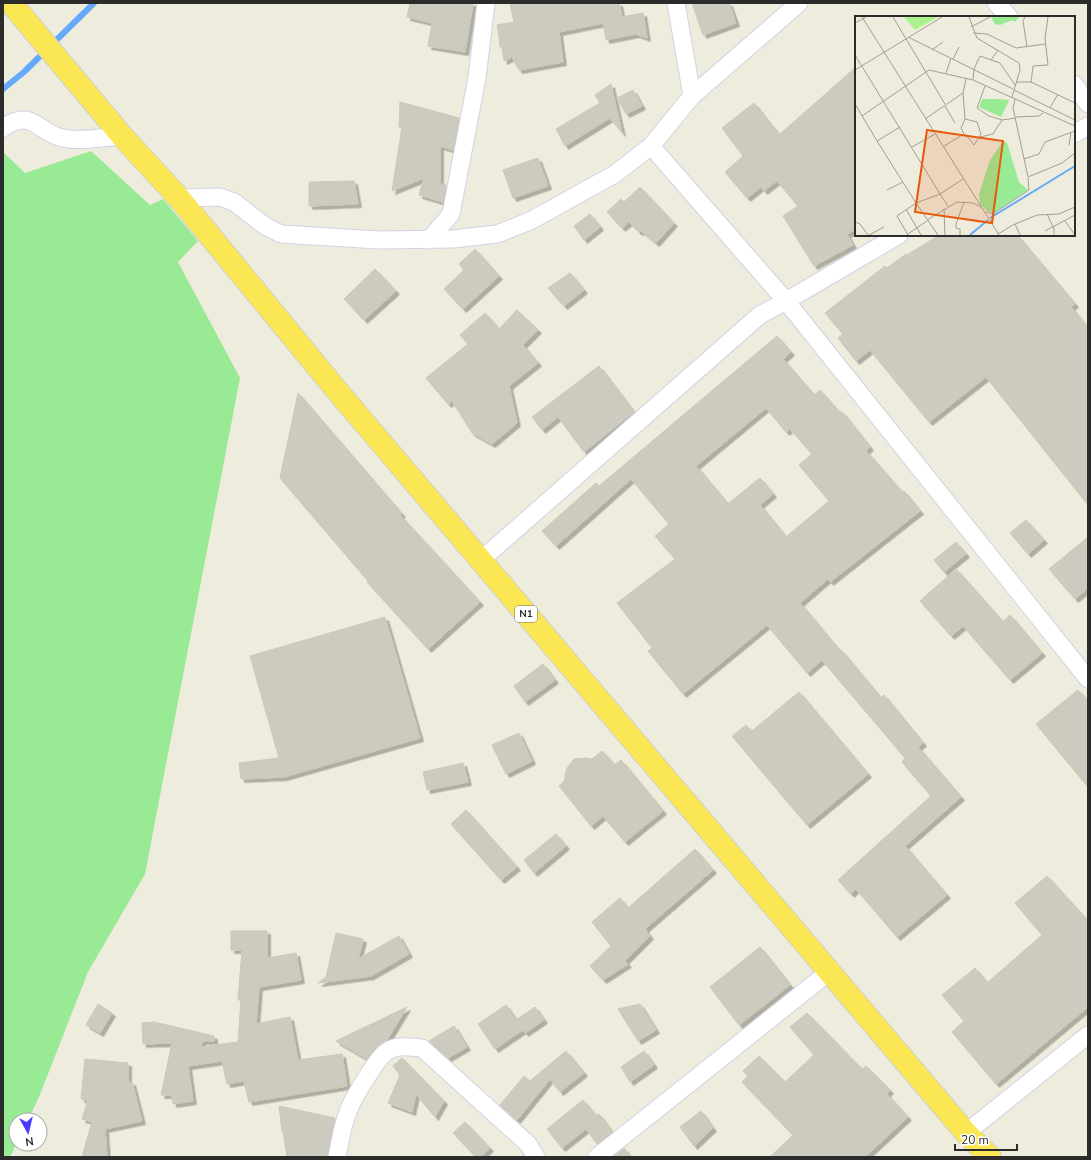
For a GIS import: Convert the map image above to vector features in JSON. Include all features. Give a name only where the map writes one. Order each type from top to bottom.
[{"type":"highway","name":"N1","points":[[11,3],[122,136],[179,198],[340,393],[829,972],[966,1133],[990,1157]]},
{"type":"street","points":[[429,240],[450,214],[477,78],[486,3]]},
{"type":"street","points":[[676,3],[692,96]]},
{"type":"street","points":[[179,198],[220,197],[234,202],[265,226],[281,234],[378,240],[453,239],[497,234],[530,221],[615,174],[650,146],[692,96],[799,3]]},
{"type":"street","points":[[996,3],[1008,16]]},
{"type":"street","points":[[1075,85],[1088,104]]},
{"type":"street","points":[[3,128],[10,123],[22,120],[33,122],[62,138],[73,139],[122,136]]},
{"type":"street","points":[[1075,133],[1088,126]]},
{"type":"street","points":[[650,146],[786,300],[1088,679]]},
{"type":"street","points":[[481,560],[760,315],[897,236]]},
{"type":"street","points":[[597,1157],[829,972]]},
{"type":"street","points":[[966,1133],[1088,1035]]},
{"type":"street","points":[[337,1157],[348,1111],[357,1095],[378,1061],[386,1052],[402,1046],[422,1048],[528,1144],[536,1157]]},
{"type":"green space","points":[[91,151],[150,205],[163,199],[198,241],[178,262],[240,378],[145,874],[88,972],[32,1112],[8,1112],[8,1152],[12,1152],[10,1157],[3,1156],[3,152],[25,173]]},
{"type":"building","points":[[410,3],[473,3],[465,52],[428,46],[432,23],[407,17]]},
{"type":"building","points":[[510,3],[619,3],[622,17],[643,13],[647,38],[636,34],[606,40],[603,23],[559,32],[563,62],[519,70],[512,57],[504,61],[502,47],[500,47],[497,25],[514,22]]},
{"type":"building","points":[[692,3],[729,3],[736,23],[703,35]]},
{"type":"building","points":[[855,68],[855,230],[847,234],[853,245],[814,266],[783,216],[798,206],[777,181],[764,191],[761,187],[747,198],[725,172],[743,156],[722,128],[754,103],[779,135]]},
{"type":"building","points":[[611,84],[622,133],[610,118],[565,146],[556,129],[600,103],[595,95]]},
{"type":"building","points":[[633,90],[642,106],[626,114],[617,98]]},
{"type":"building","points":[[400,102],[459,118],[453,150],[440,146],[440,184],[446,185],[443,202],[419,195],[424,178],[392,191],[402,127],[399,127]]},
{"type":"building","points":[[538,158],[548,186],[513,198],[503,170]]},
{"type":"building","points":[[354,181],[358,204],[309,206],[309,182]]},
{"type":"building","points":[[640,187],[674,223],[656,243],[641,231],[639,232],[629,222],[622,228],[607,212],[621,199],[624,202]]},
{"type":"building","points":[[590,214],[600,227],[584,240],[574,226]]},
{"type":"building","points":[[937,236],[1018,236],[1075,304],[1071,307],[1088,328],[1088,505],[986,377],[929,422],[870,350],[856,361],[838,338],[843,334],[825,313],[885,266],[887,268],[906,254],[907,255]]},
{"type":"building","points":[[475,249],[499,276],[463,309],[444,289],[464,270],[459,264]]},
{"type":"building","points":[[375,269],[396,291],[364,320],[344,299]]},
{"type":"building","points":[[570,273],[584,290],[564,306],[548,288]]},
{"type":"building","points":[[517,310],[538,330],[523,345],[538,363],[509,386],[517,423],[492,444],[472,433],[452,401],[448,404],[426,378],[468,344],[460,335],[485,313],[499,329]]},
{"type":"building","points":[[777,336],[791,352],[783,359],[814,395],[820,390],[840,413],[842,412],[870,447],[866,451],[902,492],[904,491],[920,511],[830,582],[828,579],[800,603],[881,698],[884,695],[923,743],[918,747],[961,797],[905,846],[947,895],[897,937],[856,889],[851,894],[838,880],[931,796],[902,762],[905,758],[822,660],[807,673],[767,625],[683,694],[648,651],[652,648],[617,603],[675,559],[655,536],[669,524],[631,479],[556,546],[542,531],[596,483],[599,486]],"holes":[[[766,408],[786,432],[790,429],[812,454],[799,465],[829,501],[786,537],[760,505],[773,494],[760,478],[728,504],[696,466]]]},
{"type":"building","points":[[599,366],[634,412],[584,452],[558,417],[542,430],[532,417]]},
{"type":"building","points":[[298,393],[402,514],[400,515],[480,602],[428,649],[367,582],[368,581],[280,478]]},
{"type":"building","points":[[1026,520],[1044,540],[1028,554],[1010,533]]},
{"type":"building","points":[[1088,537],[1088,588],[1075,599],[1049,569]]},
{"type":"building","points":[[956,542],[966,554],[944,572],[934,560]]},
{"type":"building","points":[[956,569],[1003,622],[1010,615],[1042,653],[1010,680],[963,626],[951,636],[920,601]]},
{"type":"building","points":[[385,617],[420,738],[284,777],[241,779],[239,763],[279,758],[250,656]]},
{"type":"building","points":[[543,664],[555,680],[525,702],[514,686]]},
{"type":"building","points":[[1078,690],[1088,701],[1088,787],[1036,724]]},
{"type":"building","points":[[799,692],[868,774],[807,825],[732,736],[746,725],[752,731]]},
{"type":"building","points":[[519,733],[532,761],[506,774],[492,745]]},
{"type":"building","points":[[602,751],[615,765],[621,760],[663,811],[625,842],[603,816],[591,826],[559,786],[565,780],[567,768],[574,759],[592,759]]},
{"type":"building","points":[[463,763],[468,782],[427,790],[423,772]]},
{"type":"building","points":[[466,810],[517,867],[501,880],[451,824]]},
{"type":"building","points":[[556,834],[566,846],[534,873],[524,860]]},
{"type":"building","points":[[695,849],[713,870],[645,929],[650,936],[625,961],[628,964],[603,980],[590,966],[611,946],[592,922],[620,898],[628,908]]},
{"type":"building","points":[[1047,876],[1088,921],[1088,1007],[996,1084],[952,1032],[964,1021],[942,995],[975,968],[987,983],[1042,935],[1015,903]]},
{"type":"building","points":[[231,931],[267,931],[267,958],[296,953],[301,980],[259,987],[256,1024],[290,1017],[298,1060],[342,1054],[347,1086],[249,1102],[244,1081],[227,1084],[222,1061],[188,1066],[193,1101],[173,1104],[172,1095],[161,1095],[172,1043],[143,1044],[142,1023],[154,1022],[214,1036],[214,1041],[202,1041],[201,1047],[238,1042],[241,1000],[238,1000],[242,950],[231,950]]},
{"type":"building","points":[[336,933],[363,939],[358,959],[399,936],[409,954],[371,976],[318,983],[326,977]]},
{"type":"building","points":[[760,947],[790,985],[739,1025],[710,987]]},
{"type":"building","points":[[98,1004],[112,1013],[100,1033],[86,1025]]},
{"type":"building","points":[[640,1004],[656,1030],[638,1041],[618,1009]]},
{"type":"building","points":[[506,1005],[516,1020],[535,1007],[544,1020],[525,1033],[523,1030],[495,1049],[478,1024]]},
{"type":"building","points":[[407,1007],[387,1040],[375,1048],[367,1059],[336,1041]]},
{"type":"building","points":[[807,1013],[862,1069],[866,1066],[890,1090],[887,1094],[908,1117],[865,1157],[770,1157],[793,1135],[742,1082],[748,1076],[743,1071],[759,1056],[785,1082],[814,1055],[790,1027]]},
{"type":"building","points":[[454,1026],[467,1047],[448,1058],[429,1041]]},
{"type":"building","points":[[566,1051],[584,1073],[560,1092],[550,1079],[517,1120],[500,1105],[524,1076],[530,1081]]},
{"type":"building","points":[[644,1051],[654,1065],[630,1082],[621,1067]]},
{"type":"building","points":[[402,1058],[444,1101],[435,1117],[416,1094],[412,1112],[388,1103],[400,1075],[393,1066]]},
{"type":"building","points":[[85,1059],[128,1063],[128,1083],[132,1082],[142,1121],[105,1129],[107,1157],[82,1157],[92,1122],[82,1119],[88,1100],[81,1099]]},
{"type":"building","points":[[583,1100],[596,1116],[599,1114],[612,1132],[597,1144],[586,1129],[562,1148],[547,1129]]},
{"type":"building","points":[[279,1106],[335,1118],[327,1157],[287,1157]]},
{"type":"building","points":[[701,1111],[713,1128],[694,1146],[680,1127]]},
{"type":"building","points":[[465,1122],[490,1148],[481,1157],[476,1157],[453,1133]]},
{"type":"building","points":[[624,1148],[631,1157],[613,1157]]},
{"type":"waterway","points":[[3,89],[24,72],[94,3]]}]
